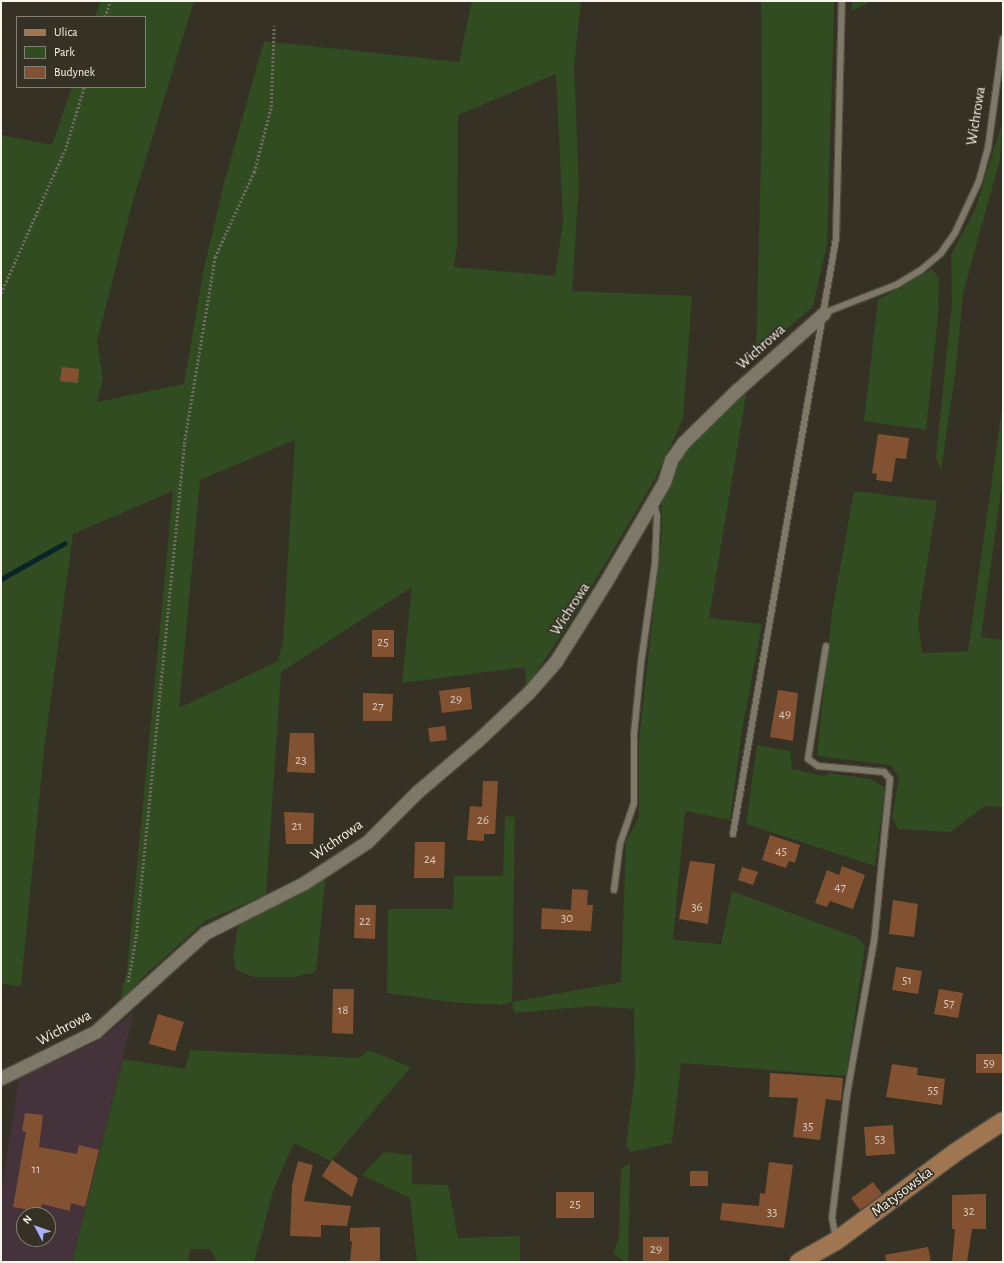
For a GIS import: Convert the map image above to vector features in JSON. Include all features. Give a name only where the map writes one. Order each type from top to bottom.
[{"type":"street","name":"Wichrowa","points":[[1,1078],[95,1032],[205,933],[304,883],[366,842],[417,792],[529,692],[556,661],[653,501],[671,460],[683,443],[737,390],[824,313]]},
{"type":"street","name":"Matysowska","points":[[799,1262],[836,1241],[956,1152],[1003,1121]]},
{"type":"lane","points":[[733,834],[836,239],[842,1]]},
{"type":"lane","name":"Wichrowa","points":[[824,313],[896,285],[921,270],[941,253],[955,233],[979,181],[988,148],[1003,39]]},
{"type":"lane","points":[[614,890],[620,844],[634,803],[634,734],[640,663],[655,563],[658,516],[653,501]]},
{"type":"lane","points":[[826,646],[808,759],[818,766],[884,772],[890,779],[874,941],[847,1094],[832,1218],[836,1241]]},
{"type":"path","points":[[105,16],[110,1]]},
{"type":"path","points":[[123,1008],[136,936],[184,444],[215,257],[254,172],[271,107],[274,26]]},
{"type":"path","points":[[1,292],[66,147],[84,88]]},
{"type":"shaded area","points":[[134,1012],[72,1262],[1,1262],[1,1194],[19,1078],[100,1040]]},
{"type":"green space","points":[[100,1],[194,1],[132,204],[97,341],[103,379],[97,402],[184,384],[203,273],[224,183],[264,41],[459,62],[472,1],[581,1],[574,66],[579,185],[572,291],[692,296],[683,419],[656,477],[578,610],[526,688],[525,667],[402,683],[412,587],[281,672],[266,895],[205,921],[143,977],[119,1005],[127,970],[173,491],[73,534],[44,750],[21,986],[1,984],[1,135],[52,145],[72,88],[146,88],[146,16],[95,16]],"holes":[[[556,74],[563,222],[555,276],[454,267],[457,245],[458,115]],[[295,440],[283,642],[278,661],[179,708],[200,480]]]},
{"type":"green space","points":[[761,1],[834,1],[834,12],[827,244],[813,306],[756,356],[762,115]]},
{"type":"green space","points":[[852,1],[872,1],[852,11]]},
{"type":"green space","points":[[1002,123],[1000,159],[963,293],[956,368],[941,470],[936,457],[952,302],[951,255],[975,210]]},
{"type":"green space","points":[[932,269],[939,278],[938,316],[926,430],[864,421],[878,300]]},
{"type":"green space","points":[[747,390],[709,618],[762,624],[742,730],[730,820],[685,811],[673,940],[721,944],[732,891],[858,938],[865,946],[846,1076],[681,1063],[672,1143],[630,1152],[626,1145],[635,1075],[634,1009],[592,1006],[514,1013],[512,1002],[621,982],[626,841],[639,817],[639,741],[662,534],[662,499],[679,462],[697,439]]},
{"type":"green space","points":[[1003,401],[1003,476],[981,637],[1003,640],[1003,807],[985,806],[950,832],[898,829],[892,817],[899,777],[890,765],[817,756],[832,613],[854,491],[937,501],[918,621],[922,653],[968,651]]},
{"type":"green space","points":[[757,745],[790,751],[792,769],[824,776],[829,773],[871,779],[885,788],[875,866],[746,824]]},
{"type":"green space","points":[[505,816],[515,817],[512,1002],[501,1005],[451,1002],[387,993],[388,909],[453,909],[454,876],[503,876]]},
{"type":"green space","points":[[326,873],[316,972],[294,977],[254,977],[236,970],[233,957],[238,926]]},
{"type":"green space","points":[[190,1050],[360,1058],[368,1050],[411,1067],[331,1161],[294,1143],[274,1188],[254,1262],[217,1262],[210,1249],[190,1249],[189,1262],[72,1262],[123,1059],[185,1069]]},
{"type":"green space","points":[[384,1152],[412,1155],[412,1184],[448,1185],[458,1238],[520,1236],[520,1262],[417,1262],[410,1198],[362,1175]]},
{"type":"green space","points":[[630,1163],[627,1262],[613,1254],[619,1237],[621,1169]]},
{"type":"building","points":[[62,367],[79,369],[78,383],[60,381]]},
{"type":"building","points":[[878,434],[909,438],[906,459],[896,458],[892,482],[876,480],[877,474],[872,473]]},
{"type":"building","points":[[372,630],[394,630],[394,657],[372,657]]},
{"type":"building","points":[[470,687],[472,709],[442,713],[439,691]]},
{"type":"building","points":[[778,690],[798,693],[793,741],[770,737]]},
{"type":"building","points":[[363,693],[393,694],[392,721],[363,721]]},
{"type":"building","points":[[445,726],[447,740],[430,742],[428,728]]},
{"type":"building","points":[[290,733],[314,733],[315,773],[287,772]]},
{"type":"building","points":[[483,781],[498,781],[495,834],[484,834],[484,841],[467,840],[470,806],[482,807]]},
{"type":"building","points":[[284,812],[314,813],[313,844],[286,844]]},
{"type":"building","points":[[770,835],[800,845],[795,863],[789,861],[786,868],[762,860]]},
{"type":"building","points":[[415,842],[445,842],[444,878],[414,878]]},
{"type":"building","points":[[690,861],[715,864],[708,924],[679,919]]},
{"type":"building","points":[[842,866],[865,875],[853,909],[830,901],[827,907],[815,903],[827,870],[839,875]]},
{"type":"building","points":[[742,867],[758,872],[753,885],[738,880]]},
{"type":"building","points":[[572,889],[588,890],[587,905],[593,905],[591,931],[541,929],[542,908],[571,910]]},
{"type":"building","points":[[893,900],[918,904],[914,937],[889,934]]},
{"type":"building","points":[[355,905],[376,905],[375,939],[354,938]]},
{"type":"building","points":[[896,967],[922,971],[918,994],[892,990]]},
{"type":"building","points":[[333,989],[354,989],[353,1034],[332,1033]]},
{"type":"building","points":[[939,989],[963,993],[958,1018],[934,1014]]},
{"type":"building","points":[[158,1014],[184,1022],[175,1051],[149,1044]]},
{"type":"building","points":[[976,1054],[1003,1054],[1003,1073],[976,1073]]},
{"type":"building","points":[[892,1064],[918,1068],[917,1075],[945,1079],[942,1105],[886,1097]]},
{"type":"building","points":[[770,1073],[843,1078],[841,1101],[826,1099],[820,1140],[793,1137],[798,1098],[769,1097]]},
{"type":"building","points":[[25,1113],[43,1115],[39,1147],[77,1154],[79,1145],[99,1150],[85,1207],[71,1203],[70,1211],[42,1204],[41,1207],[13,1207],[26,1132],[22,1131]]},
{"type":"building","points":[[893,1125],[895,1154],[866,1156],[864,1127]]},
{"type":"building","points":[[332,1160],[358,1178],[352,1197],[322,1176]]},
{"type":"building","points":[[298,1161],[313,1165],[304,1201],[351,1206],[347,1226],[321,1225],[321,1237],[290,1236],[292,1185]]},
{"type":"building","points":[[769,1162],[793,1165],[784,1228],[720,1220],[722,1203],[759,1206],[760,1193],[765,1194]]},
{"type":"building","points":[[690,1171],[708,1171],[708,1186],[690,1186]]},
{"type":"building","points":[[873,1182],[882,1194],[860,1210],[851,1198]]},
{"type":"building","points":[[556,1192],[594,1192],[594,1218],[556,1218]]},
{"type":"building","points":[[986,1194],[986,1229],[972,1229],[967,1262],[952,1262],[955,1229],[952,1229],[952,1195]]},
{"type":"building","points":[[380,1227],[380,1262],[350,1262],[352,1241],[350,1242],[350,1228]]},
{"type":"building","points":[[643,1237],[669,1237],[669,1262],[643,1262]]},
{"type":"building","points":[[928,1247],[931,1262],[886,1262],[885,1255]]},
{"type":"waterway","points":[[1,579],[65,543]]}]
